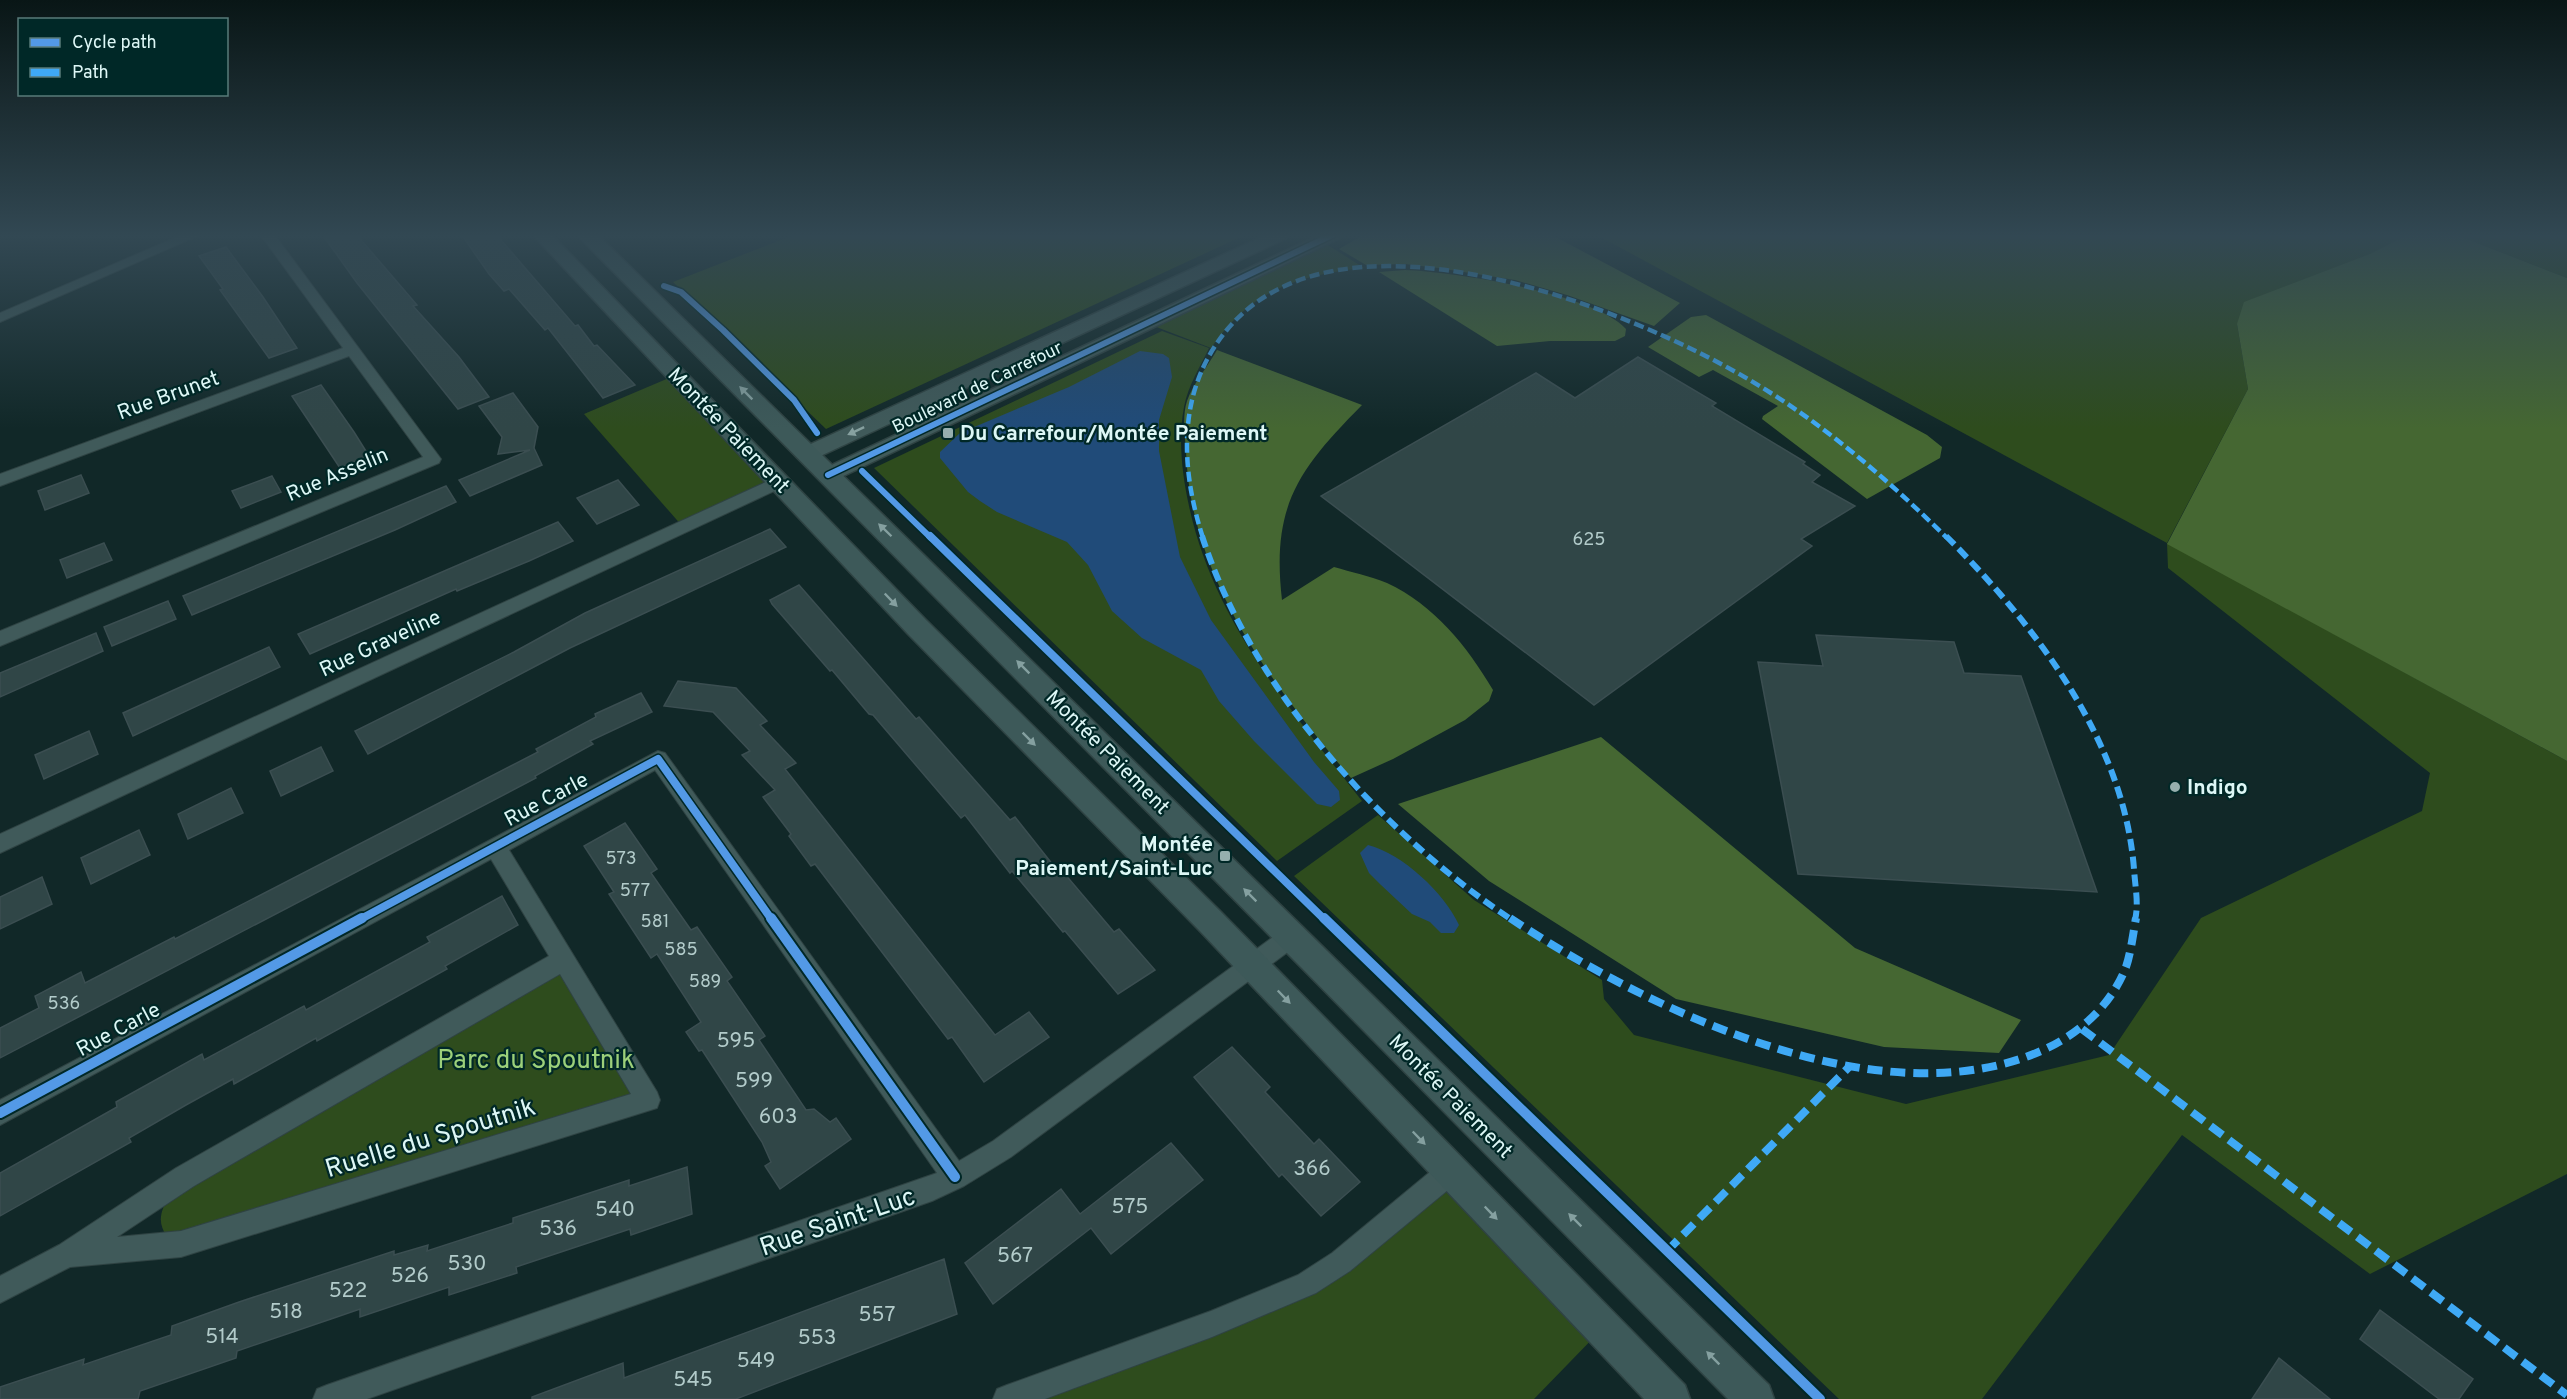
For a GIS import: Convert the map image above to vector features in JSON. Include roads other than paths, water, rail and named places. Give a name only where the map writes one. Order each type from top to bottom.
[{"type":"main road","name":"Montée Paiement","points":[[604,299],[917,627],[1252,965],[1671,1399]]},
{"type":"main road","name":"Montée Paiement","points":[[652,299],[1755,1399]]},
{"type":"main road","points":[[779,482],[807,454]]},
{"type":"main road","points":[[779,482],[828,475]]},
{"type":"street","points":[[0,318],[43,299]]},
{"type":"street","name":"Rue Asselin","points":[[0,639],[433,459],[314,299]]},
{"type":"street","name":"Boulevard de Carrefour","points":[[807,454],[1140,299]]},
{"type":"street","name":"Boulevard de Carrefour","points":[[828,475],[1197,299]]},
{"type":"street","name":"Rue Brunet","points":[[0,480],[351,350]]},
{"type":"street","name":"Rue Graveline","points":[[0,844],[779,482]]},
{"type":"street","name":"Rue Carle","points":[[0,1113],[658,759],[955,1178]]},
{"type":"street","name":"Ruelle du Spoutnik","points":[[68,1254],[181,1244],[648,1100],[495,846]]},
{"type":"street","name":"Rue Saint-Luc","points":[[327,1399],[912,1196],[955,1178],[1002,1149],[1292,936]]},
{"type":"street","name":"Ruelle du Spoutnik","points":[[0,1290],[68,1254],[185,1177],[563,960]]},
{"type":"street","points":[[1007,1399],[1223,1320],[1307,1284],[1341,1262],[1451,1171]]},
{"type":"water","points":[[1140,351],[1163,354],[1169,358],[1172,377],[1159,420],[1159,451],[1180,557],[1211,620],[1314,762],[1339,791],[1340,800],[1331,807],[1317,804],[1254,741],[1219,701],[1201,670],[1142,638],[1112,611],[1088,565],[1067,542],[997,512],[980,501],[968,492],[940,458],[940,452],[960,433],[1069,387]]},
{"type":"water","points":[[1368,845],[1395,857],[1433,888],[1459,925],[1454,933],[1441,933],[1430,922],[1412,914],[1369,873],[1360,853]]},
{"type":"place","name":"Du Carrefour/Montée Paiement","points":[[948,433]]},
{"type":"place","name":"Indigo","points":[[2175,787]]},
{"type":"place","name":"Montée Paiement/Saint-Luc","points":[[1225,856]]},
{"type":"park label","name":"Parc du Spoutnik","points":[[536,1059]]}]
